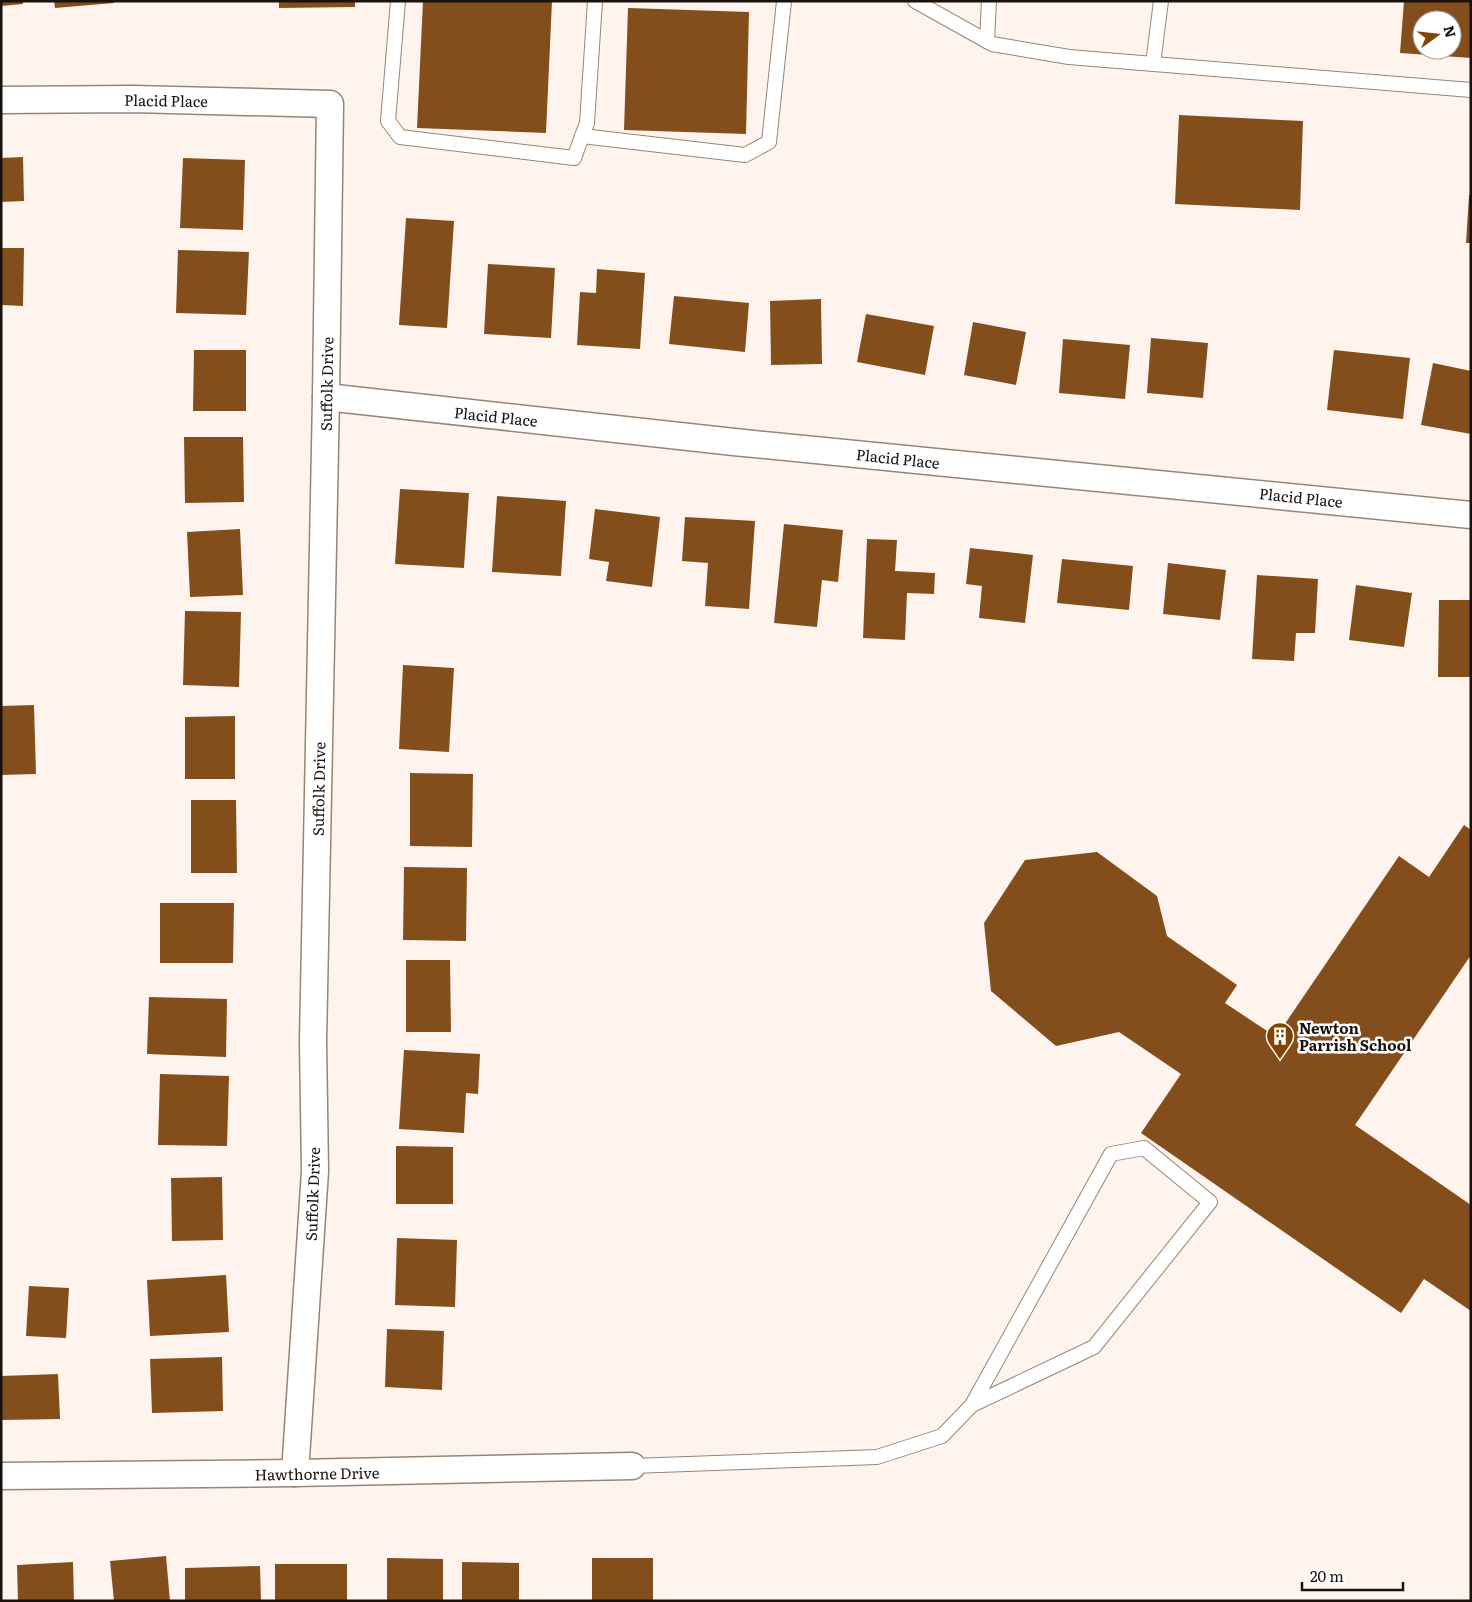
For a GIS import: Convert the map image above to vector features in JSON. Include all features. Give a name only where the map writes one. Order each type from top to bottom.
[{"type":"street","name":"Placid Place","points":[[1,100],[133,99],[330,104]]},
{"type":"street","name":"Suffolk Drive","points":[[295,1473],[315,1171],[313,1032],[330,104]]},
{"type":"street","name":"Placid Place","points":[[326,397],[734,442],[1471,515]]},
{"type":"street","name":"Hawthorne Drive","points":[[1,1476],[295,1473],[632,1466]]},
{"type":"lane","points":[[398,1],[388,122],[400,137],[574,158],[587,123],[595,1]]},
{"type":"lane","points":[[582,136],[745,154],[769,142],[784,1]]},
{"type":"lane","points":[[915,1],[992,44],[1069,57],[1471,90]]},
{"type":"lane","points":[[987,41],[989,1]]},
{"type":"lane","points":[[1153,64],[1161,1]]},
{"type":"lane","points":[[632,1466],[877,1457],[942,1436],[972,1405],[1111,1154],[1144,1148],[1210,1202],[1094,1347],[972,1405]]},
{"type":"building","points":[[1,1],[23,1],[23,4],[1,6]]},
{"type":"building","points":[[54,1],[114,1],[114,3],[55,8]]},
{"type":"building","points":[[279,1],[355,1],[355,7],[279,8]]},
{"type":"building","points":[[423,1],[552,1],[546,133],[417,128]]},
{"type":"building","points":[[1404,1],[1471,1],[1471,58],[1462,57],[1462,10],[1412,10],[1412,54],[1400,53]]},
{"type":"building","points":[[628,8],[749,12],[746,134],[624,130]]},
{"type":"building","points":[[1179,115],[1303,121],[1300,210],[1175,204]]},
{"type":"building","points":[[23,157],[24,201],[1,202],[1,158]]},
{"type":"building","points":[[183,158],[245,160],[243,230],[180,228]]},
{"type":"building","points":[[1469,195],[1471,195],[1471,243],[1466,243]]},
{"type":"building","points":[[406,218],[454,221],[447,328],[399,325]]},
{"type":"building","points":[[1,248],[24,248],[23,306],[1,305]]},
{"type":"building","points":[[178,250],[249,252],[246,315],[176,313]]},
{"type":"building","points":[[488,264],[555,268],[551,338],[484,334]]},
{"type":"building","points":[[597,269],[645,273],[640,349],[577,345],[580,292],[596,293]]},
{"type":"building","points":[[674,296],[749,303],[745,352],[669,344]]},
{"type":"building","points":[[821,299],[822,364],[771,365],[770,301]]},
{"type":"building","points":[[866,314],[934,326],[925,375],[857,362]]},
{"type":"building","points":[[973,322],[1026,332],[1016,385],[964,375]]},
{"type":"building","points":[[1151,338],[1208,343],[1203,398],[1147,393]]},
{"type":"building","points":[[1063,339],[1130,345],[1125,399],[1059,393]]},
{"type":"building","points":[[194,350],[246,350],[246,411],[193,411]]},
{"type":"building","points":[[1334,350],[1410,358],[1403,419],[1327,410]]},
{"type":"building","points":[[1433,363],[1471,371],[1471,434],[1421,425]]},
{"type":"building","points":[[184,437],[243,437],[244,502],[185,503]]},
{"type":"building","points":[[400,489],[469,493],[464,568],[395,564]]},
{"type":"building","points":[[497,496],[566,501],[561,576],[492,572]]},
{"type":"building","points":[[595,509],[660,517],[652,587],[606,581],[609,562],[589,559]]},
{"type":"building","points":[[685,517],[755,521],[749,609],[705,606],[708,563],[682,561]]},
{"type":"building","points":[[784,524],[843,530],[838,582],[822,580],[817,627],[774,623]]},
{"type":"building","points":[[240,529],[243,595],[190,597],[187,532]]},
{"type":"building","points":[[867,539],[897,540],[895,571],[935,573],[934,594],[907,593],[905,640],[863,638]]},
{"type":"building","points":[[970,548],[1033,555],[1025,623],[979,618],[982,586],[966,584]]},
{"type":"building","points":[[1062,559],[1133,566],[1129,610],[1057,603]]},
{"type":"building","points":[[1168,563],[1226,570],[1220,620],[1163,614]]},
{"type":"building","points":[[1257,575],[1318,579],[1315,633],[1296,633],[1294,661],[1252,659]]},
{"type":"building","points":[[1356,585],[1412,593],[1404,647],[1349,640]]},
{"type":"building","points":[[1439,600],[1471,600],[1471,677],[1438,677]]},
{"type":"building","points":[[185,611],[241,612],[239,687],[183,685]]},
{"type":"building","points":[[403,665],[454,668],[449,752],[399,749]]},
{"type":"building","points":[[34,705],[36,774],[1,775],[1,706]]},
{"type":"building","points":[[235,716],[235,779],[185,779],[185,717]]},
{"type":"building","points":[[410,773],[473,774],[472,847],[410,846]]},
{"type":"building","points":[[191,800],[236,800],[237,873],[191,873]]},
{"type":"building","name":"Newton Parrish School","points":[[1464,825],[1471,830],[1471,955],[1355,1125],[1471,1205],[1471,1311],[1424,1279],[1401,1313],[1141,1133],[1181,1074],[1119,1032],[1056,1046],[991,991],[984,923],[1025,860],[1097,852],[1157,896],[1167,936],[1237,985],[1225,1003],[1276,1037],[1399,856],[1429,877]]},
{"type":"building","points":[[404,867],[467,868],[466,941],[403,940]]},
{"type":"building","points":[[160,903],[234,903],[233,963],[160,963]]},
{"type":"building","points":[[406,960],[450,960],[451,1032],[406,1032]]},
{"type":"building","points":[[149,997],[227,999],[226,1057],[147,1054]]},
{"type":"building","points":[[404,1050],[480,1054],[478,1094],[466,1093],[464,1133],[399,1129]]},
{"type":"building","points":[[160,1074],[229,1076],[227,1146],[158,1145]]},
{"type":"building","points":[[396,1146],[453,1147],[453,1204],[396,1204]]},
{"type":"building","points":[[222,1177],[223,1240],[172,1241],[171,1178]]},
{"type":"building","points":[[397,1238],[457,1240],[455,1307],[395,1305]]},
{"type":"building","points":[[226,1275],[229,1332],[150,1336],[147,1280]]},
{"type":"building","points":[[29,1286],[69,1288],[66,1338],[26,1336]]},
{"type":"building","points":[[387,1329],[444,1331],[442,1390],[385,1387]]},
{"type":"building","points":[[222,1357],[223,1411],[152,1413],[150,1359]]},
{"type":"building","points":[[58,1374],[60,1419],[1,1420],[1,1376]]},
{"type":"building","points":[[166,1556],[170,1601],[114,1601],[110,1561]]},
{"type":"building","points":[[387,1558],[443,1559],[443,1601],[387,1601]]},
{"type":"building","points":[[592,1558],[653,1558],[653,1601],[592,1601]]},
{"type":"building","points":[[73,1562],[74,1601],[18,1601],[17,1565]]},
{"type":"building","points":[[462,1562],[519,1563],[519,1601],[462,1601]]},
{"type":"building","points":[[275,1564],[347,1564],[347,1601],[275,1601]]},
{"type":"building","points":[[260,1566],[261,1601],[185,1601],[185,1568]]},
{"type":"place","name":"Newton Parrish School","points":[[1280,1060]]}]
